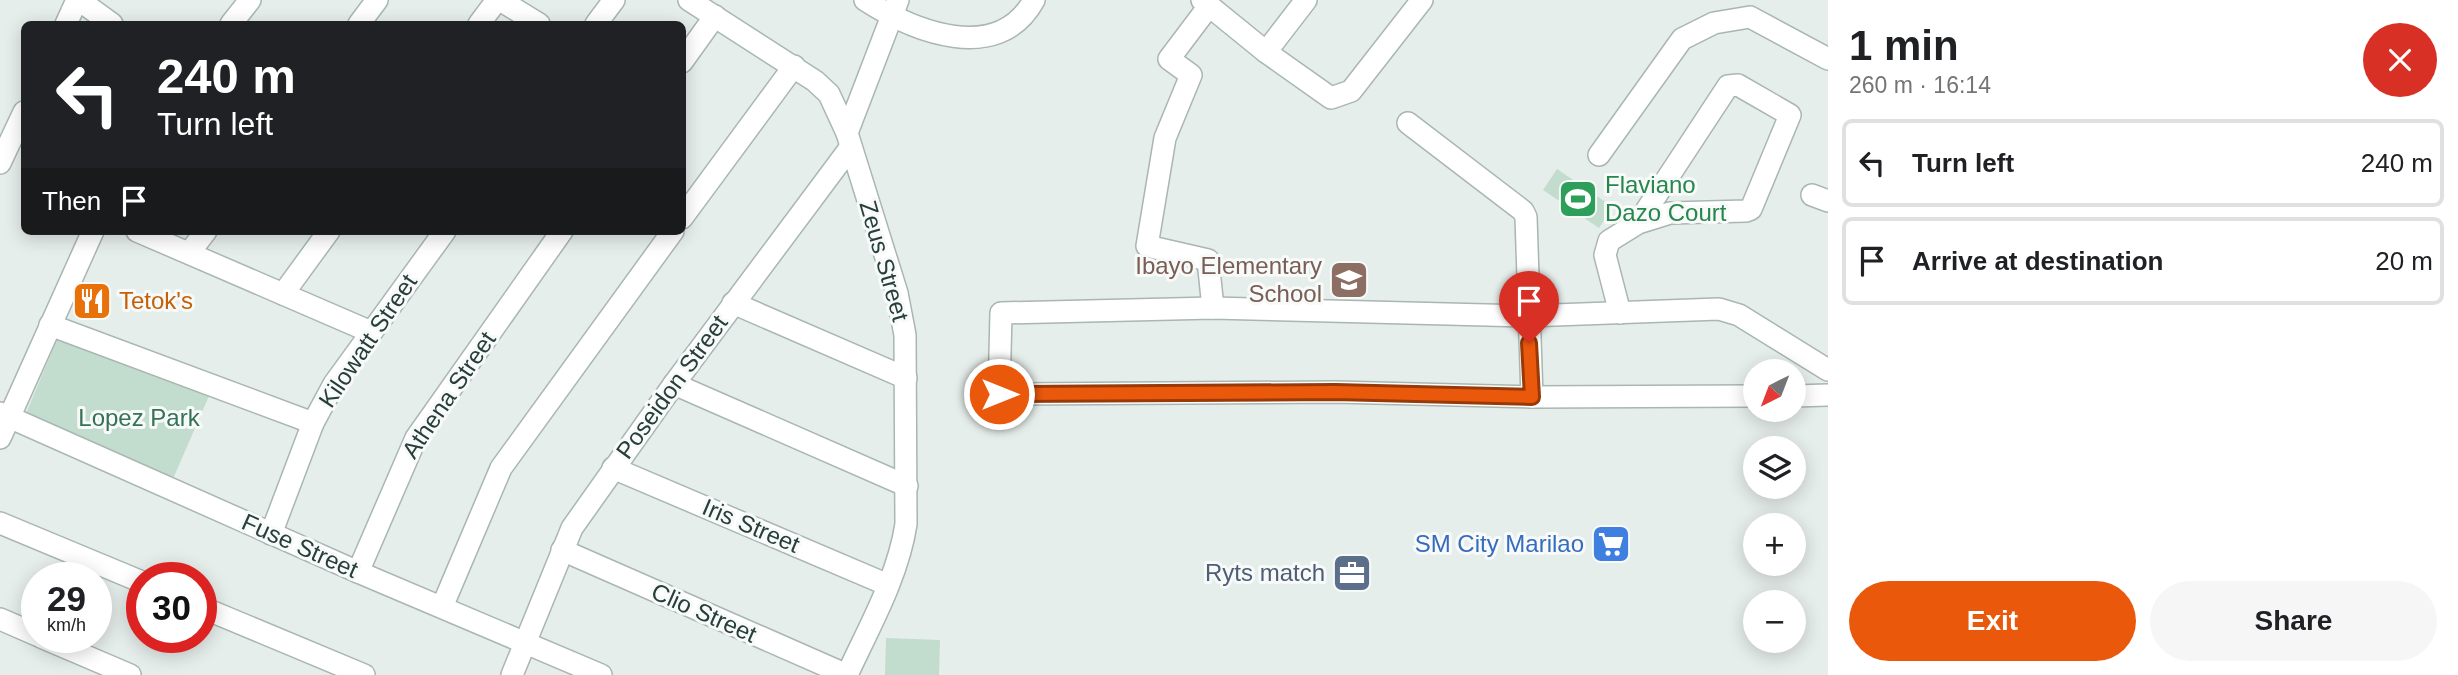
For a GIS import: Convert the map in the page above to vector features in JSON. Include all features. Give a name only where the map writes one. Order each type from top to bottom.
[{"type":"street","points":[[68,21],[78,0],[108,21]]},
{"type":"street","points":[[233,21],[250,0]]},
{"type":"street","points":[[361,21],[377,0]]},
{"type":"street","points":[[482,21],[499,0],[534,21]]},
{"type":"street","points":[[598,21],[614,0]]},
{"type":"street","name":"Zeus Street","points":[[689,0],[794,66],[829,94],[849,141],[897,293],[905,335],[906,378],[907,486],[902,548],[847,675]]},
{"type":"street","points":[[865,0],[894,8],[950,37],[1001,34],[1034,0]]},
{"type":"street","points":[[1266,52],[1306,0]]},
{"type":"street","points":[[1213,308],[1208,260],[1147,246],[1165,138],[1191,75],[1169,60],[1205,3],[1331,99],[1352,91],[1422,0]]},
{"type":"street","name":"Poseidon Street","points":[[512,675],[523,642],[572,528],[849,141],[894,8]]},
{"type":"street","points":[[686,56],[715,16]]},
{"type":"street","points":[[1599,155],[1682,39],[1714,23],[1750,17],[1828,59]]},
{"type":"street","points":[[686,213],[794,66]]},
{"type":"street","points":[[1620,313],[1605,247],[1609,241],[1637,223],[1670,214],[1751,209],[1790,115],[1738,85],[1728,86],[1637,223]]},
{"type":"street","points":[[0,163],[21,118]]},
{"type":"street","points":[[1408,123],[1522,211],[1526,224],[1527,316],[1532,397]]},
{"type":"street","points":[[0,438],[5,415],[91,235]]},
{"type":"street","points":[[146,235],[371,332]]},
{"type":"street","points":[[189,253],[203,235]]},
{"type":"street","points":[[283,294],[326,235]]},
{"type":"street","name":"Kilowatt Street","points":[[271,534],[313,423],[334,384],[441,235]]},
{"type":"street","name":"Athena Street","points":[[358,572],[416,438],[559,235]]},
{"type":"street","points":[[442,607],[501,468],[670,235]]},
{"type":"street","points":[[733,303],[906,378]]},
{"type":"street","points":[[1743,396],[1532,397],[1335,392],[999,394],[1001,313],[1213,308],[1527,316],[1719,309],[1730,311],[1828,370]]},
{"type":"street","points":[[50,325],[313,423]]},
{"type":"street","points":[[674,384],[907,486]]},
{"type":"street","points":[[1806,396],[1828,395]]},
{"type":"street","name":"Fuse Street","points":[[5,415],[358,572],[601,675]]},
{"type":"street","name":"Iris Street","points":[[613,468],[888,585]]},
{"type":"street","points":[[0,523],[126,575]]},
{"type":"street","name":"Clio Street","points":[[562,550],[847,675]]},
{"type":"street","points":[[217,614],[364,675]]},
{"type":"street","points":[[0,619],[21,628]]},
{"type":"street","points":[[79,653],[130,675]]},
{"type":"green space","name":"Flaviano Dazo Court","points":[[1557,169],[1613,207],[1599,228],[1543,190]]},
{"type":"green space","name":"Lopez Park","points":[[59,335],[212,389],[169,488],[22,423]]},
{"type":"green space","points":[[886,638],[940,640],[939,675],[885,675]]},
{"type":"place","name":"Flaviano Dazo Court","points":[[1578,199]]},
{"type":"place","name":"Ibayo Elementary School","points":[[1349,280]]},
{"type":"place","name":"Tetok's","points":[[92,301]]},
{"type":"place","name":"SM City Marilao","points":[[1611,544]]},
{"type":"place","name":"Ryts match","points":[[1352,573]]},
{"type":"route","points":[[999,394],[1335,392],[1532,397],[1529,343]]}]
